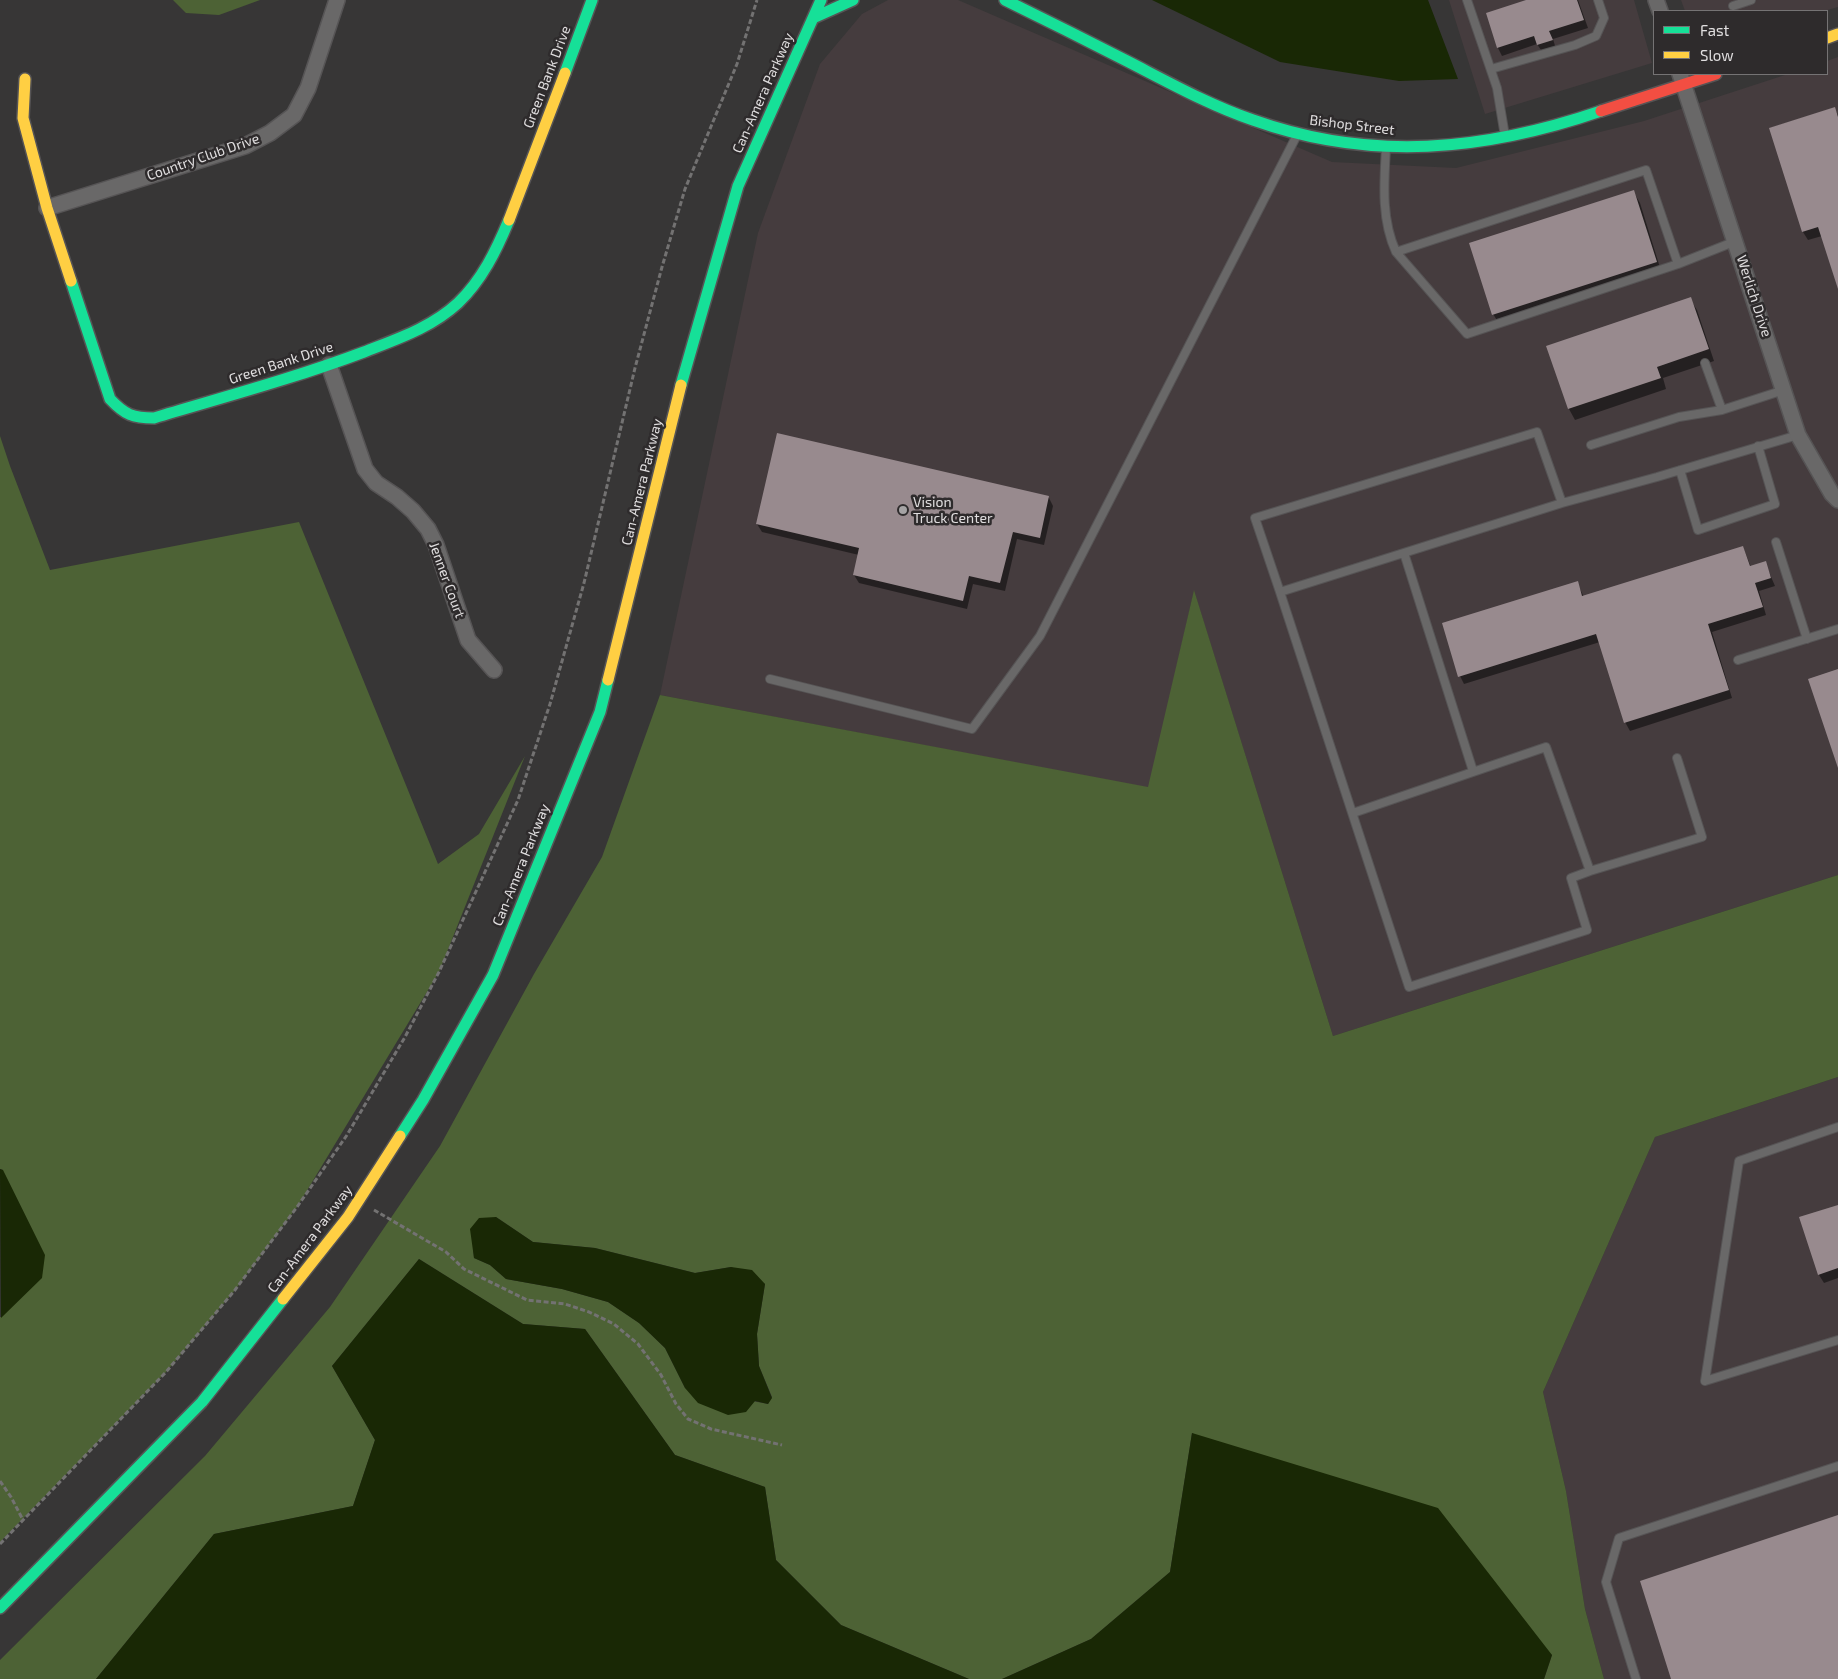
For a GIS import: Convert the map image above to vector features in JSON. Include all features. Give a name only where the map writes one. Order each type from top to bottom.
[{"type":"street","name":"Country Club Drive","points":[[47,208],[245,146],[270,133],[294,115],[308,88],[337,0]]},
{"type":"street","name":"Green Bank Drive","points":[[25,79],[23,118],[47,208],[110,399],[120,410],[134,418],[154,418],[328,365],[414,333],[434,322],[458,303],[476,283],[492,259],[512,213],[592,0]]},
{"type":"street","name":"Can-Amera Parkway","points":[[0,1608],[202,1402],[348,1217],[423,1100],[493,975],[600,712],[689,354],[738,186],[821,0]]},
{"type":"street","points":[[813,18],[853,0]]},
{"type":"street","name":"Bishop Street","points":[[1005,0],[1172,86],[1253,120],[1298,133],[1338,141],[1386,146],[1444,146],[1505,138],[1552,127],[1682,79],[1709,75]]},
{"type":"street","name":"Werlich Drive","points":[[1682,79],[1798,435],[1832,494],[1838,500]]},
{"type":"street","name":"Jenner Court","points":[[328,365],[365,469],[376,483],[397,497],[413,511],[428,529],[436,546],[468,640],[494,670]]},
{"type":"lane","points":[[1467,0],[1497,88],[1505,138]]},
{"type":"lane","points":[[1491,69],[1575,45],[1596,36],[1604,18],[1598,0]]},
{"type":"lane","points":[[1733,6],[1751,0]]},
{"type":"lane","points":[[770,679],[972,728],[1040,636],[1298,133]]},
{"type":"lane","points":[[1386,146],[1384,206],[1391,241],[1396,252],[1467,334],[1678,264],[1736,241]]},
{"type":"lane","points":[[1396,252],[1646,170],[1678,264]]},
{"type":"lane","points":[[1705,363],[1722,410]]},
{"type":"lane","points":[[1591,445],[1679,417],[1722,410],[1784,390]]},
{"type":"lane","points":[[1562,503],[1538,432],[1255,518],[1409,987],[1587,930],[1571,878],[1702,837],[1678,758]]},
{"type":"lane","points":[[1280,592],[1562,503],[1798,435]]},
{"type":"lane","points":[[1680,470],[1698,530],[1775,504],[1758,446]]},
{"type":"lane","points":[[1776,542],[1807,639]]},
{"type":"lane","points":[[1404,553],[1473,771]]},
{"type":"lane","points":[[1738,660],[1838,629]]},
{"type":"lane","points":[[1353,813],[1546,747],[1590,872]]},
{"type":"lane","points":[[1838,1127],[1739,1161],[1704,1381],[1838,1340]]},
{"type":"lane","points":[[1636,1679],[1606,1582],[1619,1538],[1838,1466]]},
{"type":"path","points":[[0,1544],[166,1372],[235,1290],[347,1135],[405,1037],[439,972],[518,800],[550,704],[584,583],[635,368],[662,266],[685,189],[737,64],[757,0]]},
{"type":"path","points":[[359,1200],[446,1252],[464,1269],[526,1300],[564,1304],[589,1312],[614,1324],[638,1344],[661,1375],[676,1404],[688,1419],[711,1429],[782,1444]]},
{"type":"path","points":[[0,1481],[23,1520]]},
{"type":"shaded area","points":[[173,0],[260,0],[219,15],[186,13]]},
{"type":"shaded area","points":[[888,0],[958,0],[1332,162],[1456,168],[1644,121],[1785,75],[1828,75],[1828,61],[1838,57],[1838,875],[1333,1036],[1194,591],[1149,788],[660,695],[758,233],[820,64],[862,14]]},
{"type":"shaded area","points":[[1152,0],[1428,0],[1458,79],[1399,81],[1280,62]]},
{"type":"shaded area","points":[[1449,0],[1634,0],[1652,63],[1485,114]]},
{"type":"shaded area","points":[[1681,0],[1838,0],[1838,7],[1828,10],[1685,10]]},
{"type":"shaded area","points":[[0,436],[50,570],[299,522],[438,864],[479,834],[525,756],[439,972],[297,1207],[235,1290],[166,1372],[0,1542],[0,1317],[3,1170],[0,1169]]},
{"type":"shaded area","points":[[1194,590],[1333,1036],[1838,875],[1838,1077],[1655,1137],[1543,1392],[1566,1491],[1585,1609],[1604,1679],[1544,1679],[1552,1655],[1192,1433],[1170,1572],[1091,1639],[1002,1679],[969,1679],[841,1625],[776,1560],[765,1487],[675,1455],[585,1329],[523,1324],[419,1259],[332,1366],[375,1440],[353,1506],[214,1534],[96,1679],[0,1679],[0,1660],[205,1456],[330,1307],[440,1146],[534,974],[602,857],[660,695],[1148,787]],"holes":[[[496,1217],[533,1242],[595,1248],[695,1273],[731,1267],[765,1284],[757,1334],[759,1366],[772,1397],[768,1404],[685,1388],[665,1348],[639,1323],[608,1302],[562,1289],[506,1279],[490,1265],[474,1258],[473,1247]]]},
{"type":"shaded area","points":[[1838,1077],[1838,1679],[1604,1679],[1585,1609],[1566,1491],[1543,1392],[1655,1137]]},
{"type":"shaded area","points":[[0,1169],[3,1170],[45,1255],[42,1278],[1,1318]]},
{"type":"shaded area","points":[[496,1217],[533,1242],[595,1248],[695,1273],[731,1267],[752,1270],[765,1284],[757,1334],[759,1366],[772,1398],[768,1404],[755,1401],[746,1412],[728,1415],[698,1403],[685,1388],[665,1348],[639,1323],[608,1302],[562,1289],[506,1279],[490,1265],[474,1258],[470,1229],[479,1218]]},
{"type":"shaded area","points":[[419,1259],[523,1324],[585,1329],[675,1455],[765,1487],[776,1560],[841,1625],[969,1679],[96,1679],[214,1534],[353,1506],[375,1440],[332,1366]]},
{"type":"shaded area","points":[[1192,1433],[1438,1508],[1552,1655],[1544,1679],[1002,1679],[1091,1639],[1170,1572]]},
{"type":"building","points":[[1526,0],[1577,0],[1584,20],[1549,31],[1553,40],[1537,45],[1534,36],[1497,48],[1486,13]]},
{"type":"building","points":[[1835,107],[1838,117],[1838,289],[1818,227],[1802,232],[1769,128]]},
{"type":"building","points":[[1634,190],[1657,262],[1492,315],[1469,243]]},
{"type":"building","points":[[1691,297],[1709,349],[1657,367],[1661,378],[1568,409],[1546,346]]},
{"type":"building","name":"Vision Truck Center","points":[[777,433],[1049,496],[1040,538],[1013,532],[1000,583],[969,576],[963,601],[853,575],[859,548],[756,524]]},
{"type":"building","points":[[1743,546],[1750,566],[1766,561],[1771,578],[1755,583],[1763,607],[1708,624],[1729,690],[1624,723],[1596,634],[1458,677],[1442,623],[1578,581],[1582,596]]},
{"type":"building","points":[[1838,669],[1838,768],[1808,679]]},
{"type":"building","points":[[1838,1205],[1838,1268],[1818,1275],[1799,1217]]},
{"type":"building","points":[[1838,1515],[1838,1679],[1671,1679],[1640,1581]]},
{"type":"traffic: fast","points":[[565,73],[592,0]]},
{"type":"traffic: fast","points":[[681,385],[738,186],[821,0]]},
{"type":"traffic: fast","points":[[813,18],[853,0]]},
{"type":"traffic: fast","points":[[1005,0],[1189,93],[1221,107],[1253,120],[1297,133],[1341,142],[1384,146],[1427,146],[1471,142],[1557,125],[1601,111]]},
{"type":"traffic: fast","points":[[71,281],[110,399],[125,412],[140,417],[154,418],[312,370],[389,342],[425,326],[448,312],[467,294],[493,254],[509,220]]},
{"type":"traffic: fast","points":[[400,1136],[423,1100],[493,975],[600,712],[608,680]]},
{"type":"traffic: fast","points":[[0,1608],[202,1402],[283,1299]]},
{"type":"traffic: slow","points":[[1828,38],[1838,34]]},
{"type":"traffic: slow","points":[[509,220],[565,73]]},
{"type":"traffic: slow","points":[[25,79],[23,118],[47,208],[71,281]]},
{"type":"traffic: slow","points":[[608,680],[681,385]]},
{"type":"traffic: slow","points":[[283,1299],[348,1217],[400,1136]]},
{"type":"traffic: jam","points":[[1601,111],[1713,75]]},
{"type":"place","name":"Vision Truck Center","points":[[903,510]]}]
